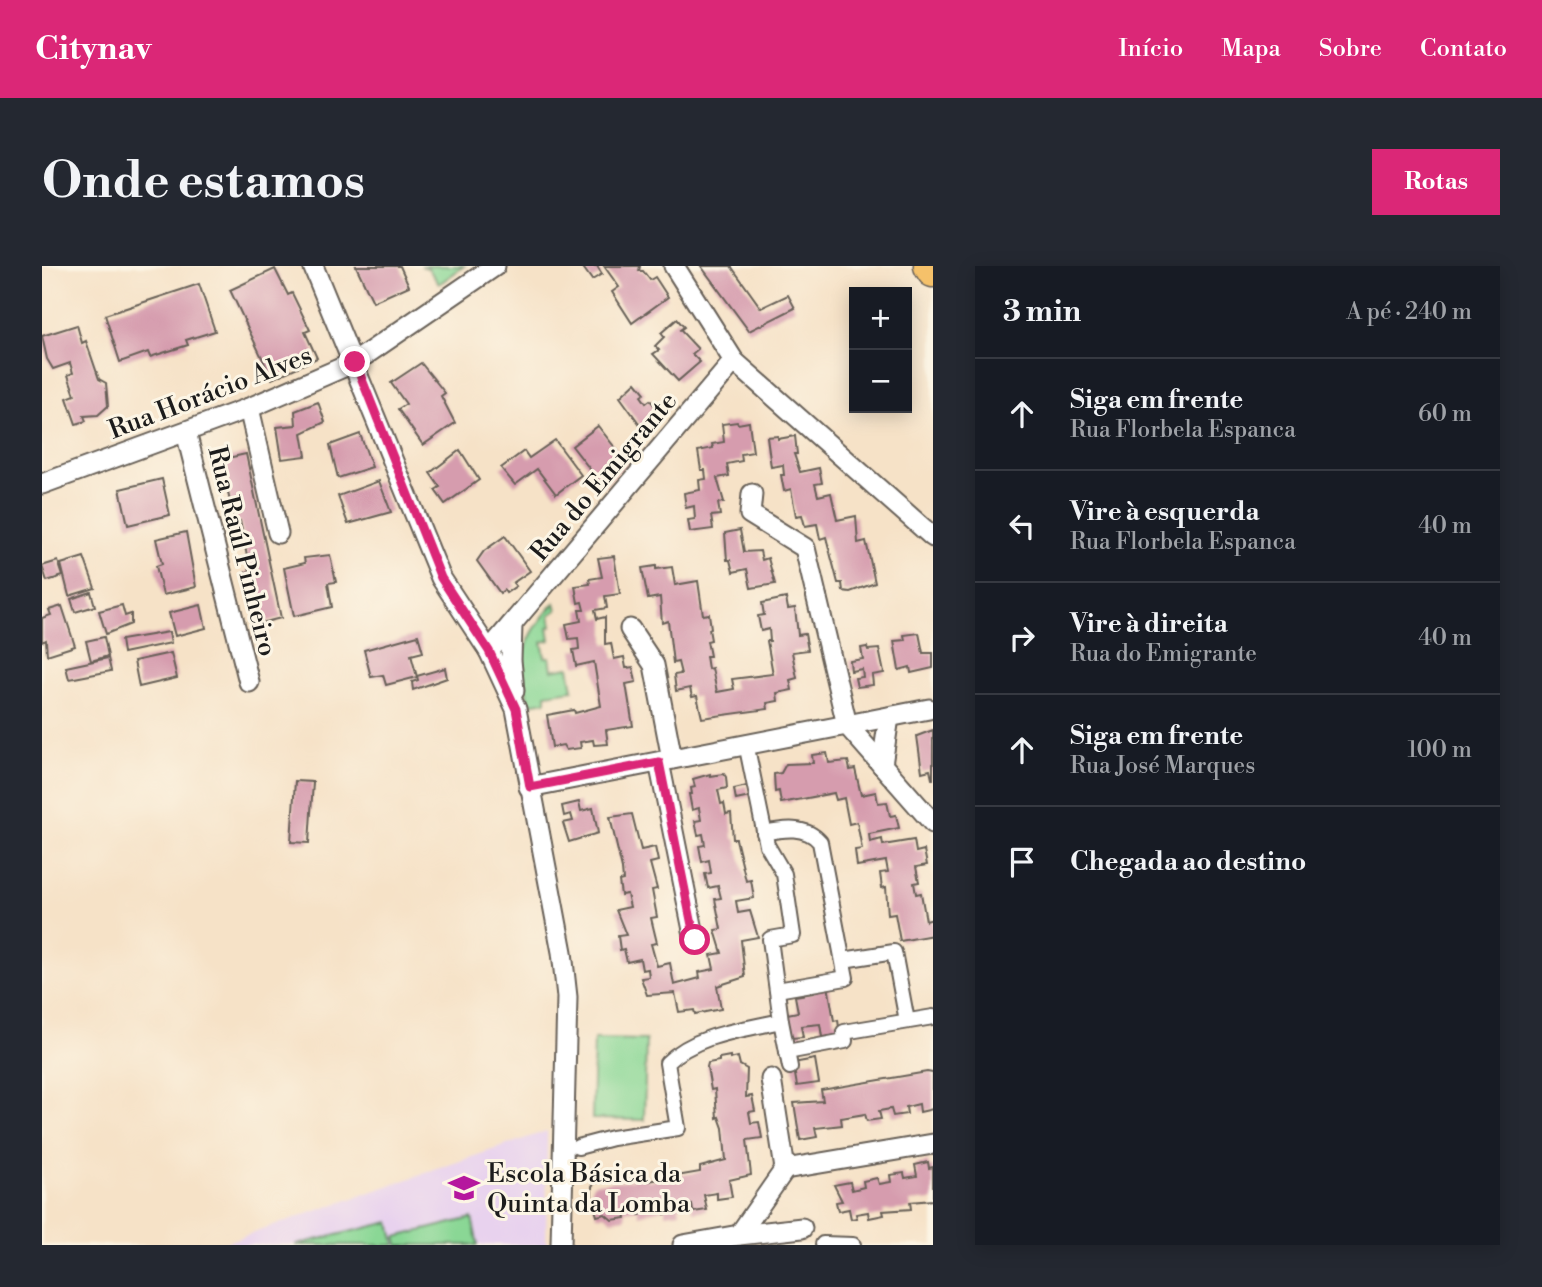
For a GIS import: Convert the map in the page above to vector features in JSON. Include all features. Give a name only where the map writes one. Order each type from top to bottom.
[{"type":"highway","points":[[930,266],[933,271]]},
{"type":"street","points":[[313,266],[355,362],[441,578],[489,651],[516,709]]},
{"type":"street","name":"Rua Horácio Alves","points":[[42,484],[249,408],[355,362],[495,266]]},
{"type":"street","points":[[674,266],[734,361],[933,537]]},
{"type":"street","name":"Rua do Emigrante","points":[[489,651],[734,361]]},
{"type":"street","points":[[249,408],[278,533]]},
{"type":"street","name":"Rua Raúl Pinheiro","points":[[186,432],[249,682]]},
{"type":"street","points":[[752,494],[750,514],[805,548],[847,725],[933,823]]},
{"type":"street","points":[[512,625],[510,660],[516,709],[562,952],[567,997],[561,1245]]},
{"type":"street","points":[[630,629],[654,665],[666,761],[695,940]]},
{"type":"street","points":[[530,787],[929,709]]},
{"type":"street","points":[[882,765],[890,717]]},
{"type":"street","points":[[748,752],[764,833],[770,852],[785,874],[793,935],[770,939],[790,1067]]},
{"type":"street","points":[[764,833],[796,830],[815,836],[820,842],[846,978],[777,990]]},
{"type":"street","points":[[843,960],[894,952],[907,1021]]},
{"type":"street","points":[[787,1052],[845,1041],[844,1032],[933,1017]]},
{"type":"street","points":[[578,1147],[612,1138],[678,1128],[667,1063],[676,1054],[706,1039],[781,1021]]},
{"type":"street","points":[[740,1235],[785,1169],[771,1079]]},
{"type":"street","points":[[785,1169],[933,1144]]},
{"type":"street","points":[[683,1245],[802,1228]]},
{"type":"street","points":[[823,1244],[853,1245]]},
{"type":"shaded area","name":"Escola Básica da Quinta da Lomba","points":[[547,1131],[546,1245],[218,1245]]},
{"type":"green space","points":[[421,266],[464,266],[439,284],[428,268]]},
{"type":"green space","points":[[555,603],[557,610],[550,615],[552,626],[548,627],[550,640],[542,642],[545,657],[550,657],[552,670],[569,667],[573,690],[546,694],[546,701],[529,704],[524,674],[526,649],[536,627]]},
{"type":"green space","points":[[594,1039],[646,1040],[644,1120],[592,1119]]},
{"type":"green space","points":[[472,1218],[478,1245],[398,1245],[396,1237]]},
{"type":"green space","points":[[390,1222],[395,1245],[295,1245]]},
{"type":"building","points":[[356,266],[400,266],[409,286],[373,302]]},
{"type":"building","points":[[582,266],[597,266],[602,274],[592,280]]},
{"type":"building","points":[[604,266],[640,266],[639,271],[643,271],[650,280],[655,277],[668,297],[632,323],[612,292],[619,287]]},
{"type":"building","points":[[701,266],[731,266],[761,308],[788,295],[795,308],[749,331]]},
{"type":"building","points":[[275,269],[288,295],[292,293],[310,330],[305,332],[317,358],[272,379],[230,290]]},
{"type":"building","points":[[199,284],[215,331],[186,340],[188,345],[150,357],[148,352],[120,362],[105,315]]},
{"type":"building","points":[[677,319],[684,327],[680,330],[698,349],[692,354],[700,362],[678,381],[653,354],[659,350],[655,346],[664,337],[661,333]]},
{"type":"building","points":[[77,325],[82,343],[86,341],[99,379],[106,383],[108,406],[98,415],[84,416],[86,421],[76,424],[67,398],[75,395],[68,375],[73,373],[70,363],[53,369],[47,359],[42,336]]},
{"type":"building","points":[[421,363],[445,393],[441,396],[455,423],[423,445],[398,409],[406,404],[391,383]]},
{"type":"building","points":[[636,382],[645,393],[641,396],[646,403],[650,400],[662,414],[644,430],[620,397]]},
{"type":"building","points":[[318,402],[325,422],[302,433],[306,456],[282,459],[277,427],[296,425],[295,411]]},
{"type":"building","points":[[749,422],[753,452],[741,454],[742,461],[727,464],[729,476],[717,478],[724,502],[718,503],[720,515],[711,516],[713,529],[690,532],[688,520],[695,519],[694,506],[686,508],[684,493],[700,490],[699,480],[706,479],[705,470],[701,470],[698,451],[724,442],[722,424]]},
{"type":"building","points":[[598,426],[627,463],[603,486],[572,446]]},
{"type":"building","points":[[360,434],[372,467],[338,478],[330,445]]},
{"type":"building","points":[[778,436],[778,439],[795,436],[797,454],[794,454],[800,472],[819,468],[822,483],[815,484],[818,496],[831,493],[837,520],[856,516],[858,543],[866,541],[875,583],[850,592],[843,591],[842,583],[838,583],[826,537],[820,539],[817,524],[805,526],[802,515],[796,516],[791,489],[784,491],[781,475],[784,475],[783,465],[771,467],[767,437]]},
{"type":"building","points":[[555,440],[581,475],[556,494],[537,469],[515,485],[501,468],[524,451],[529,458]]},
{"type":"building","points":[[460,450],[479,480],[445,504],[435,490],[440,487],[430,473]]},
{"type":"building","points":[[246,454],[281,618],[261,623],[256,602],[251,604],[244,573],[250,571],[240,521],[234,521],[223,459]]},
{"type":"building","points":[[162,479],[170,515],[128,525],[120,489]]},
{"type":"building","points":[[379,481],[391,512],[348,524],[338,496]]},
{"type":"building","points":[[740,530],[744,552],[760,551],[762,560],[768,558],[775,584],[751,588],[747,569],[733,572],[730,560],[727,560],[725,533]]},
{"type":"building","points":[[186,532],[196,587],[163,595],[156,566],[162,564],[156,539]]},
{"type":"building","points":[[505,536],[530,571],[513,583],[516,586],[506,593],[504,590],[500,593],[477,561],[484,551]]},
{"type":"building","points":[[330,555],[336,582],[328,583],[332,607],[294,616],[284,568],[305,563],[304,558]]},
{"type":"building","points":[[614,556],[620,594],[605,596],[607,608],[595,610],[597,619],[605,617],[605,644],[611,643],[614,659],[624,657],[626,668],[633,667],[636,682],[626,684],[633,726],[606,730],[608,744],[594,745],[593,740],[580,742],[581,748],[566,750],[563,745],[552,747],[547,715],[574,710],[575,713],[601,706],[594,662],[576,666],[573,650],[579,649],[578,638],[569,639],[566,624],[581,621],[579,610],[584,610],[582,602],[578,603],[575,586],[590,584],[589,579],[602,577],[598,558]]},
{"type":"building","points":[[84,557],[95,588],[69,596],[61,564]]},
{"type":"building","points":[[58,561],[63,576],[47,581],[42,566]]},
{"type":"building","points":[[656,566],[656,569],[672,567],[675,585],[698,581],[703,615],[709,614],[711,640],[707,641],[710,656],[706,656],[708,669],[712,668],[717,692],[734,689],[732,679],[773,674],[767,641],[770,641],[769,629],[761,631],[758,616],[764,615],[762,603],[786,598],[788,609],[795,608],[798,635],[805,634],[808,650],[792,652],[797,678],[790,680],[792,690],[777,693],[778,701],[767,703],[768,709],[702,718],[697,696],[692,697],[690,688],[676,691],[674,675],[681,674],[678,662],[673,663],[668,621],[662,623],[660,597],[648,599],[642,568]]},
{"type":"building","points":[[91,592],[95,606],[75,612],[71,599]]},
{"type":"building","points":[[122,605],[125,616],[131,614],[131,624],[106,634],[99,611]]},
{"type":"building","points":[[201,605],[206,628],[175,636],[169,613]]},
{"type":"building","points":[[62,606],[75,646],[47,655],[46,640],[42,642],[42,618],[51,615],[49,610]]},
{"type":"building","points":[[169,632],[171,643],[123,653],[121,640]]},
{"type":"building","points":[[919,633],[923,653],[933,653],[933,668],[911,673],[910,667],[899,670],[894,641],[905,640],[904,635]]},
{"type":"building","points":[[418,635],[423,652],[411,655],[417,677],[386,685],[383,675],[371,677],[364,650]]},
{"type":"building","points":[[104,637],[108,656],[91,661],[86,641]]},
{"type":"building","points":[[867,647],[868,650],[879,649],[884,673],[872,675],[873,685],[857,687],[855,678],[863,677],[862,669],[851,671],[850,661],[863,659],[861,648]]},
{"type":"building","points":[[171,653],[177,678],[139,687],[134,661]]},
{"type":"building","points":[[108,658],[111,671],[69,679],[66,667]]},
{"type":"building","points":[[445,668],[447,678],[413,690],[412,682],[418,680],[417,676]]},
{"type":"building","points":[[933,730],[932,779],[930,770],[922,772],[917,736]]},
{"type":"building","points":[[827,753],[829,763],[848,761],[850,770],[855,769],[861,795],[876,792],[878,803],[887,802],[890,816],[896,815],[899,828],[869,834],[870,842],[882,839],[883,845],[914,840],[916,852],[924,850],[927,865],[916,867],[919,882],[914,883],[916,894],[921,893],[926,921],[933,919],[933,935],[900,941],[895,914],[888,915],[886,887],[882,888],[880,873],[888,872],[886,861],[857,866],[855,850],[862,849],[857,822],[849,824],[844,798],[836,800],[834,793],[781,803],[779,791],[775,792],[774,774],[781,773],[786,764],[813,763],[812,755]]},
{"type":"building","points":[[710,774],[724,774],[726,777],[727,788],[718,790],[721,804],[724,803],[726,814],[731,813],[733,839],[736,839],[746,881],[751,880],[754,898],[736,901],[738,913],[750,911],[758,937],[741,940],[745,977],[717,986],[721,1009],[695,1014],[694,1010],[679,1012],[675,993],[647,995],[641,978],[649,977],[648,969],[642,970],[640,959],[627,962],[624,949],[620,950],[618,936],[626,935],[616,910],[630,907],[627,894],[621,895],[619,881],[623,880],[622,869],[610,817],[632,814],[641,850],[655,847],[658,861],[650,863],[657,889],[652,890],[657,917],[651,918],[657,943],[651,944],[657,966],[670,963],[674,985],[700,978],[699,972],[714,969],[711,955],[722,953],[715,930],[721,929],[715,899],[721,898],[718,886],[708,888],[705,874],[711,873],[709,860],[702,862],[699,846],[705,845],[703,834],[698,835],[695,821],[701,820],[699,808],[692,810],[689,794],[692,794],[691,788],[695,787],[693,779]]},
{"type":"building","points":[[295,781],[313,782],[309,843],[291,842]]},
{"type":"building","points":[[747,786],[750,797],[736,800],[734,789]]},
{"type":"building","points":[[579,802],[581,811],[593,808],[598,833],[569,842],[563,823],[573,821],[571,814],[564,816],[562,806]]},
{"type":"building","points":[[828,985],[834,1021],[838,1020],[840,1035],[822,1037],[820,1024],[801,1026],[803,1037],[791,1038],[787,1014],[798,1012],[795,996],[814,993],[814,988]]},
{"type":"building","points":[[730,1056],[730,1059],[738,1057],[740,1065],[747,1069],[746,1097],[752,1096],[755,1111],[749,1112],[751,1123],[759,1122],[762,1138],[747,1140],[751,1175],[729,1180],[732,1197],[717,1199],[717,1193],[704,1195],[707,1210],[693,1212],[692,1204],[679,1206],[680,1212],[665,1214],[665,1208],[639,1215],[638,1209],[625,1211],[626,1218],[612,1220],[605,1214],[597,1216],[592,1199],[592,1186],[595,1183],[632,1180],[631,1177],[647,1175],[648,1181],[700,1172],[700,1167],[726,1160],[723,1128],[719,1117],[717,1118],[715,1089],[711,1090],[707,1067],[708,1063]]},
{"type":"building","points":[[815,1059],[819,1083],[797,1086],[793,1063]]},
{"type":"building","points":[[933,1073],[933,1109],[920,1112],[919,1104],[906,1107],[907,1114],[893,1116],[891,1109],[879,1111],[881,1119],[867,1121],[865,1114],[841,1118],[842,1125],[815,1128],[817,1137],[800,1140],[794,1103],[823,1101],[821,1090]]},
{"type":"building","points":[[928,1162],[929,1168],[933,1167],[933,1200],[910,1202],[911,1209],[883,1211],[884,1215],[869,1218],[868,1212],[856,1214],[857,1218],[851,1219],[849,1209],[838,1211],[836,1202],[842,1201],[834,1185],[850,1182],[852,1190],[864,1187],[863,1181],[877,1178],[879,1184],[891,1182],[890,1175],[904,1173],[905,1178],[917,1176],[915,1165]]},
{"type":"place","name":"Escola Básica da Quinta da Lomba","points":[[464,1188]]},
{"type":"route","points":[[355,362],[441,578],[489,651],[516,709],[530,787],[659,762],[695,940]]}]
